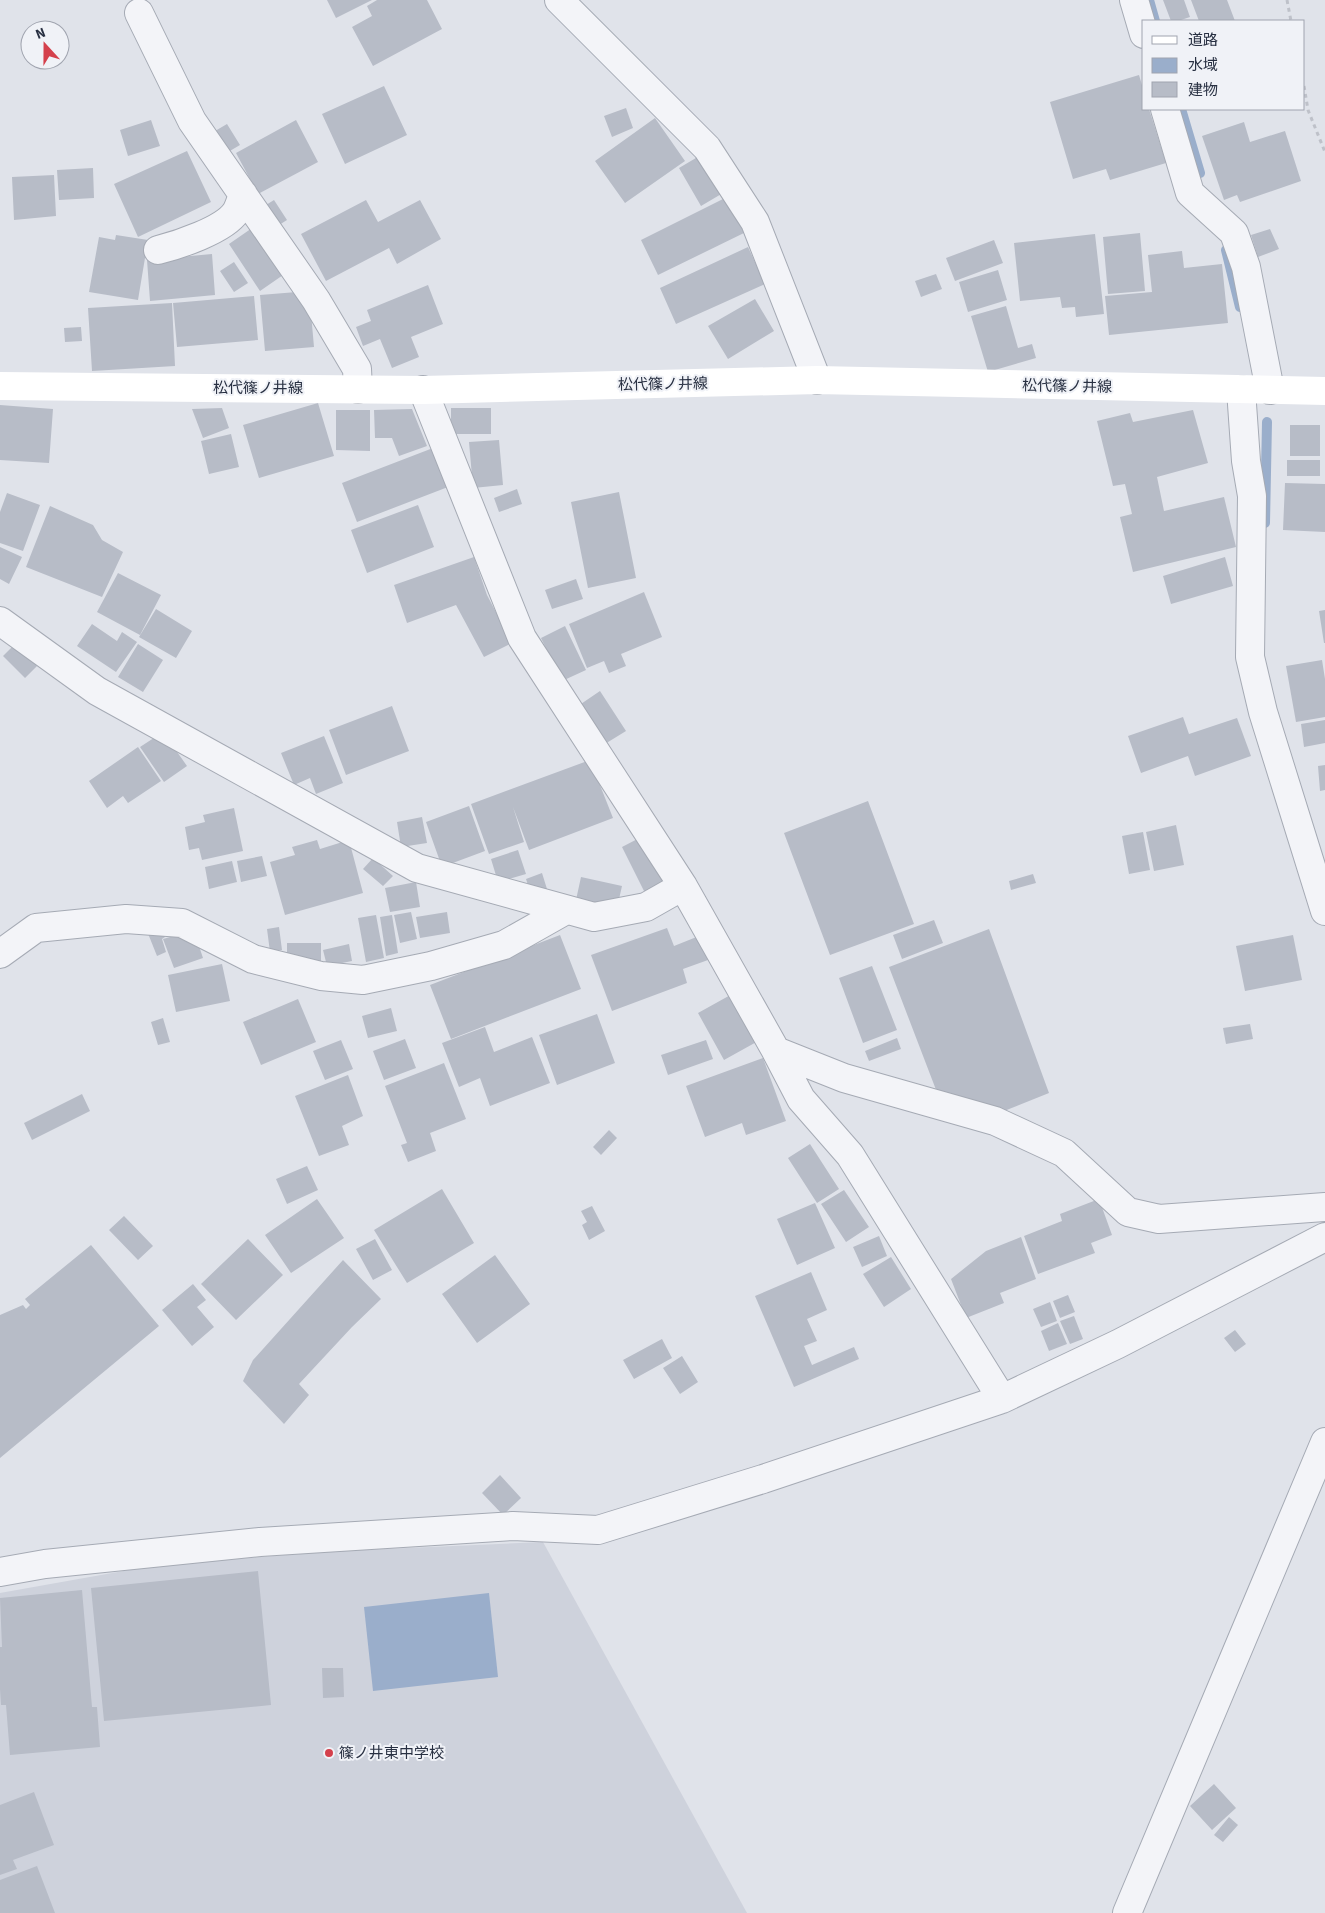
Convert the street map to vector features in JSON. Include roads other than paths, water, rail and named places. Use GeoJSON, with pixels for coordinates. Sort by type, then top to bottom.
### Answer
{"type":"FeatureCollection","features":[{"type":"Feature","properties":{"kind":"main road","name":"松代篠ノ井線"},"geometry":{"type":"LineString","coordinates":[[0,386],[423,390],[817,380],[1325,392]]}},
{"type":"Feature","properties":{"kind":"street"},"geometry":{"type":"LineString","coordinates":[[559,0],[707,148],[755,222],[817,380]]}},
{"type":"Feature","properties":{"kind":"street"},"geometry":{"type":"LineString","coordinates":[[1134,0],[1142,27]]}},
{"type":"Feature","properties":{"kind":"street"},"geometry":{"type":"LineString","coordinates":[[139,13],[192,121],[316,300],[357,369],[358,389]]}},
{"type":"Feature","properties":{"kind":"street"},"geometry":{"type":"LineString","coordinates":[[1165,110],[1190,193],[1234,234],[1246,267],[1270,390]]}},
{"type":"Feature","properties":{"kind":"street"},"geometry":{"type":"LineString","coordinates":[[158,250],[182,244],[214,229],[235,213],[243,194]]}},
{"type":"Feature","properties":{"kind":"street"},"geometry":{"type":"LineString","coordinates":[[423,390],[522,638],[683,886],[801,1099],[850,1154],[1002,1399]]}},
{"type":"Feature","properties":{"kind":"street"},"geometry":{"type":"LineString","coordinates":[[1241,390],[1246,461],[1252,496],[1250,657],[1263,712],[1325,911]]}},
{"type":"Feature","properties":{"kind":"street"},"geometry":{"type":"LineString","coordinates":[[0,621],[97,691],[417,868],[594,917],[646,907],[683,886]]}},
{"type":"Feature","properties":{"kind":"street"},"geometry":{"type":"LineString","coordinates":[[0,954],[36,928],[126,919],[182,923],[253,959],[321,976],[363,980],[431,966],[504,945],[566,910]]}},
{"type":"Feature","properties":{"kind":"street"},"geometry":{"type":"LineString","coordinates":[[776,1051],[844,1078],[995,1121],[1064,1153],[1128,1212],[1159,1219],[1325,1207]]}},
{"type":"Feature","properties":{"kind":"street"},"geometry":{"type":"LineString","coordinates":[[0,1572],[45,1564],[260,1542],[513,1526],[598,1530],[763,1479],[1002,1399],[1118,1344],[1325,1237]]}},
{"type":"Feature","properties":{"kind":"street"},"geometry":{"type":"LineString","coordinates":[[1127,1913],[1325,1442]]}},
{"type":"Feature","properties":{"kind":"water"},"geometry":{"type":"Polygon","coordinates":[[[489,1593],[498,1677],[373,1691],[364,1607],[489,1593]]]}},
{"type":"Feature","properties":{"kind":"waterway"},"geometry":{"type":"LineString","coordinates":[[1149,0],[1155,20]]}},
{"type":"Feature","properties":{"kind":"waterway"},"geometry":{"type":"LineString","coordinates":[[1181,110],[1200,173]]}},
{"type":"Feature","properties":{"kind":"waterway"},"geometry":{"type":"LineString","coordinates":[[1226,250],[1240,307]]}},
{"type":"Feature","properties":{"kind":"waterway"},"geometry":{"type":"LineString","coordinates":[[1265,523],[1267,422]]}},
{"type":"Feature","properties":{"kind":"place","name":"篠ノ井東中学校"},"geometry":{"type":"Point","coordinates":[329,1753]}}]}
